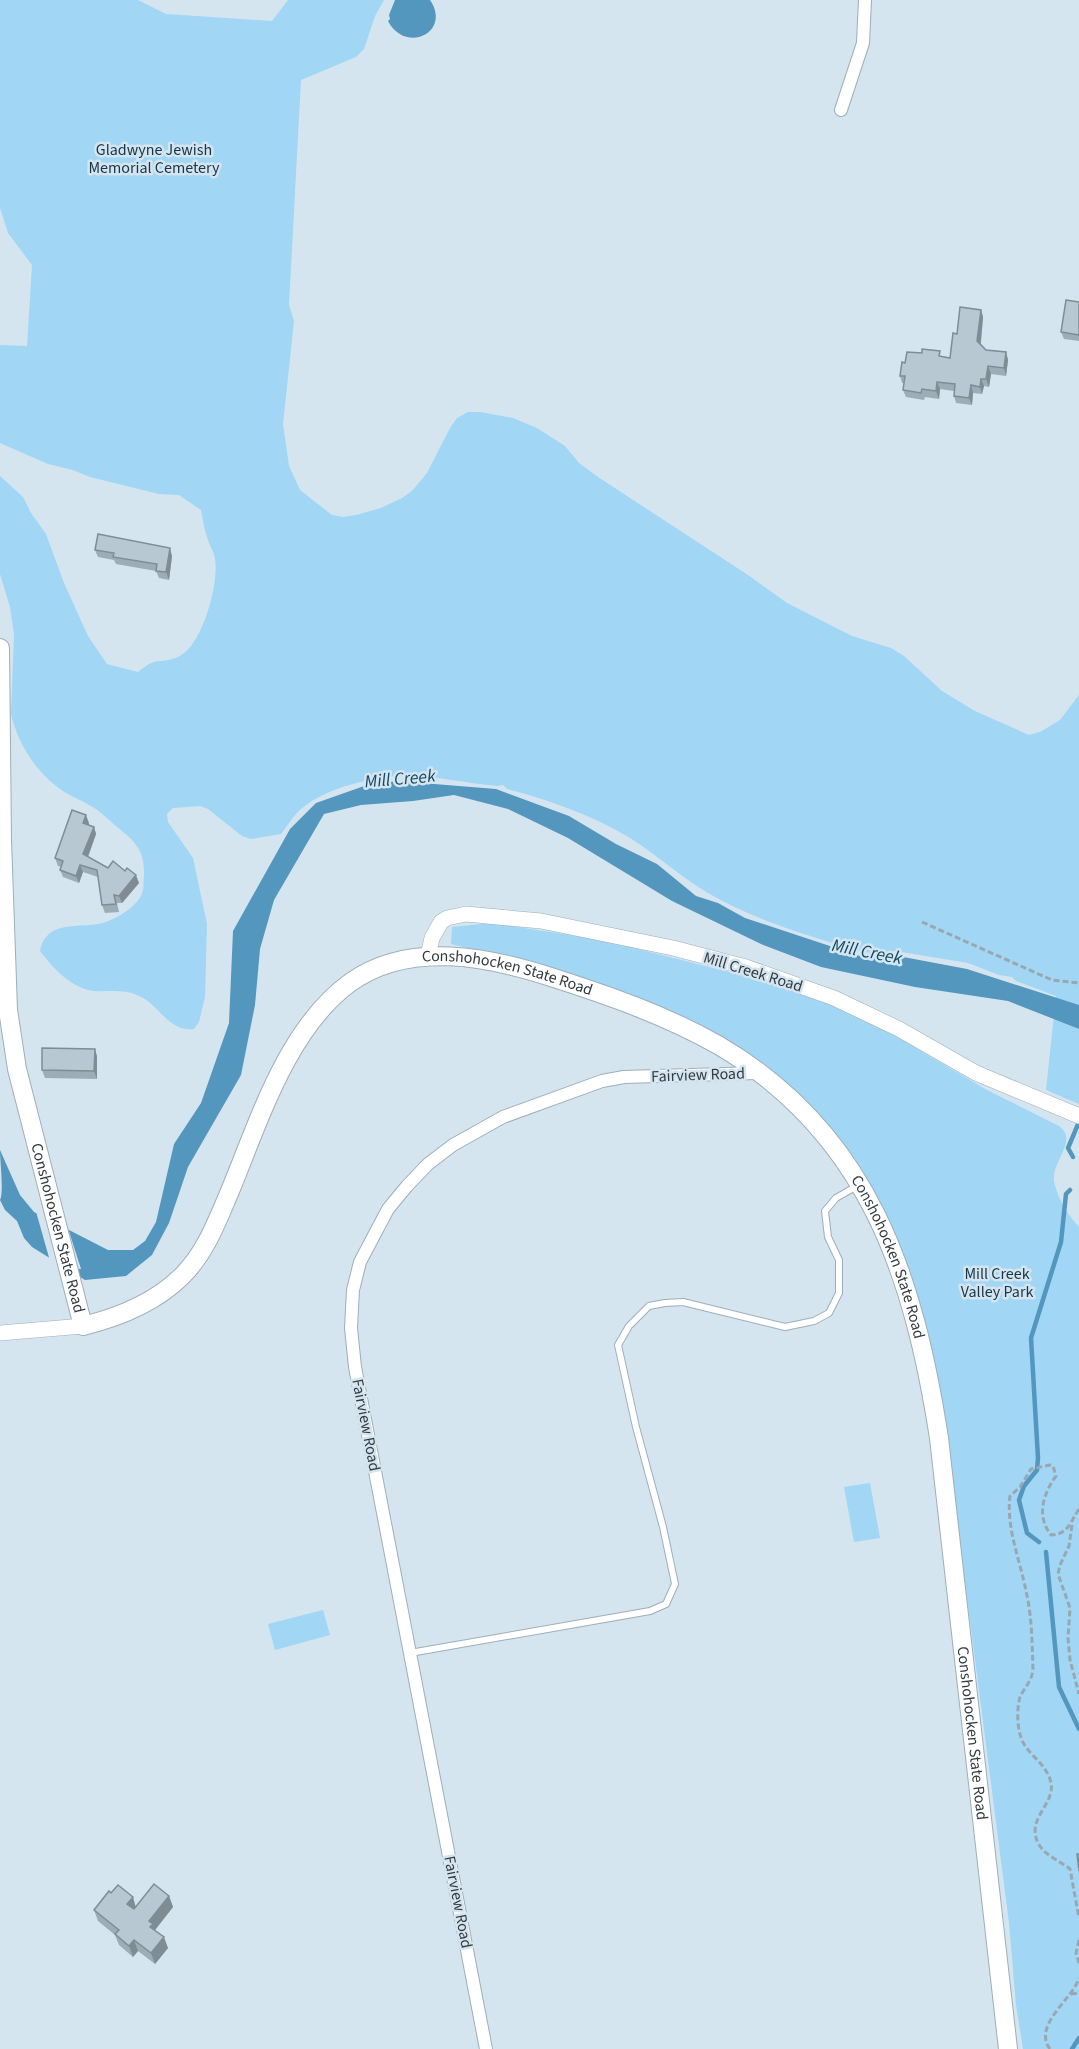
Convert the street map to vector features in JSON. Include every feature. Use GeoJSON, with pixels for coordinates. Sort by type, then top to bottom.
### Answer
{"type":"FeatureCollection","features":[{"type":"Feature","properties":{"kind":"main road","name":"Conshohocken State Road"},"geometry":{"type":"LineString","coordinates":[[0,648],[1,840],[11,1039],[83,1326],[116,1317],[150,1301],[181,1277],[193,1263],[213,1231],[285,1064],[298,1041],[324,1006],[353,981],[371,971],[407,958],[459,957],[530,970],[600,993],[699,1035],[726,1050],[758,1073],[813,1120],[842,1157],[881,1224],[903,1277],[918,1328],[933,1397],[1008,2049]]}},
{"type":"Feature","properties":{"kind":"street"},"geometry":{"type":"LineString","coordinates":[[841,110],[863,43],[865,0]]}},
{"type":"Feature","properties":{"kind":"street","name":"Mill Creek Road"},"geometry":{"type":"LineString","coordinates":[[428,956],[432,938],[441,922],[447,918],[466,914],[541,921],[673,948],[746,967],[834,998],[899,1029],[976,1073],[1076,1115]]}},
{"type":"Feature","properties":{"kind":"street","name":"Fairview Road"},"geometry":{"type":"LineString","coordinates":[[486,2049],[355,1367],[351,1328],[353,1290],[360,1262],[388,1209],[406,1186],[453,1144],[503,1117],[568,1093],[624,1077],[758,1073]]}},
{"type":"Feature","properties":{"kind":"street"},"geometry":{"type":"LineString","coordinates":[[0,1334],[83,1326]]}},
{"type":"Feature","properties":{"kind":"lane"},"geometry":{"type":"LineString","coordinates":[[410,1653],[650,1611],[666,1604],[675,1584],[618,1345],[628,1326],[650,1306],[665,1303],[683,1302],[785,1326],[814,1321],[829,1313],[839,1293],[839,1260],[828,1237],[825,1211],[836,1198],[860,1185]]}},
{"type":"Feature","properties":{"kind":"path"},"geometry":{"type":"LineString","coordinates":[[922,922],[1052,980],[1079,983]]}},
{"type":"Feature","properties":{"kind":"path"},"geometry":{"type":"LineString","coordinates":[[1072,1523],[1059,1534],[1051,1535],[1045,1528],[1042,1516],[1043,1504],[1046,1492],[1056,1476],[1053,1466],[1050,1465],[1031,1469],[1020,1487],[1010,1496],[1009,1505],[1013,1542],[1026,1591],[1033,1672],[1020,1698],[1019,1731],[1022,1743],[1038,1758],[1051,1783],[1051,1792],[1036,1822],[1038,1843],[1044,1851],[1070,1869],[1079,1918]]}},
{"type":"Feature","properties":{"kind":"path"},"geometry":{"type":"LineString","coordinates":[[1079,1509],[1072,1523],[1069,1546],[1058,1574],[1070,1608],[1068,1638],[1070,1660],[1079,1694]]}},
{"type":"Feature","properties":{"kind":"path"},"geometry":{"type":"LineString","coordinates":[[1079,1940],[1076,1953],[1079,1963]]}},
{"type":"Feature","properties":{"kind":"path"},"geometry":{"type":"LineString","coordinates":[[1050,2049],[1045,2037],[1048,2025],[1058,2007],[1071,1994],[1079,1978]]}},
{"type":"Feature","properties":{"kind":"path"},"geometry":{"type":"LineString","coordinates":[[1071,1994],[1079,1993]]}},
{"type":"Feature","properties":{"kind":"green space","name":"Gladwyne Jewish Memorial Cemetery"},"geometry":{"type":"Polygon","coordinates":[[[0,0],[138,0],[166,14],[272,21],[288,0],[384,0],[375,16],[364,49],[356,57],[301,80],[289,305],[294,321],[283,424],[289,466],[300,490],[332,515],[343,517],[381,508],[412,491],[427,473],[457,418],[468,412],[513,418],[537,428],[565,446],[579,463],[598,477],[787,603],[852,636],[891,648],[904,656],[942,691],[975,711],[1029,735],[1040,732],[1060,720],[1079,695],[1079,1104],[1046,1090],[1056,996],[1016,981],[1012,977],[999,975],[968,963],[895,951],[862,952],[764,920],[708,893],[640,845],[601,822],[539,798],[507,789],[503,785],[416,776],[365,781],[336,789],[311,802],[298,812],[281,834],[251,839],[242,836],[208,809],[200,806],[173,808],[167,814],[168,822],[193,858],[207,924],[205,997],[199,1022],[194,1029],[185,1029],[170,1022],[145,999],[137,995],[121,991],[87,989],[71,982],[57,971],[40,951],[44,940],[58,929],[106,922],[128,910],[141,895],[144,867],[141,853],[129,837],[96,809],[61,790],[48,779],[34,763],[17,734],[11,714],[14,634],[10,607],[0,574],[0,476],[23,497],[46,534],[64,583],[88,636],[107,664],[138,672],[152,663],[181,656],[191,646],[204,623],[216,569],[201,510],[179,495],[159,494],[90,477],[48,464],[0,443],[0,345],[27,346],[32,265],[8,233],[0,208],[0,0]]]}},
{"type":"Feature","properties":{"kind":"green space","name":"Mill Creek Valley Park"},"geometry":{"type":"Polygon","coordinates":[[[491,923],[602,940],[781,985],[860,1015],[987,1090],[1059,1126],[1064,1132],[1065,1145],[1056,1166],[1054,1181],[1063,1206],[1079,1227],[1079,2049],[1023,2049],[1016,2005],[1009,1923],[942,1404],[926,1326],[904,1259],[885,1214],[860,1169],[831,1130],[807,1102],[767,1066],[717,1034],[649,1005],[553,970],[451,944],[452,927],[491,923]]]}},
{"type":"Feature","properties":{"kind":"green space"},"geometry":{"type":"Polygon","coordinates":[[[870,1483],[880,1538],[854,1542],[844,1487],[870,1483]]]}},
{"type":"Feature","properties":{"kind":"green space"},"geometry":{"type":"Polygon","coordinates":[[[323,1610],[330,1635],[275,1650],[268,1624],[323,1610]]]}},
{"type":"Feature","properties":{"kind":"shaded area"},"geometry":{"type":"Polygon","coordinates":[[[395,0],[430,0],[435,11],[435,22],[431,30],[415,38],[405,37],[396,31],[388,21],[395,0]]]}},
{"type":"Feature","properties":{"kind":"shaded area"},"geometry":{"type":"Polygon","coordinates":[[[397,781],[496,789],[569,816],[616,844],[657,864],[696,896],[718,903],[745,918],[860,956],[898,956],[967,969],[1079,1005],[1079,1029],[1008,1001],[915,987],[821,967],[761,944],[672,901],[568,838],[508,809],[454,795],[361,805],[324,814],[274,900],[260,949],[255,1005],[241,1075],[188,1167],[169,1223],[152,1255],[126,1276],[85,1280],[32,1247],[24,1238],[17,1221],[5,1210],[0,1200],[2,1184],[0,1150],[20,1195],[34,1212],[108,1250],[133,1250],[145,1241],[156,1222],[174,1144],[201,1103],[229,1023],[233,931],[290,829],[316,803],[367,785],[397,781]]]}},
{"type":"Feature","properties":{"kind":"pier"},"geometry":{"type":"Polygon","coordinates":[[[35,1208],[67,1225],[81,1269],[62,1268],[50,1261],[35,1208]]]}},
{"type":"Feature","properties":{"kind":"building"},"geometry":{"type":"Polygon","coordinates":[[[1066,300],[1079,302],[1079,335],[1061,332],[1066,300]]]}},
{"type":"Feature","properties":{"kind":"building"},"geometry":{"type":"Polygon","coordinates":[[[960,307],[981,310],[977,341],[986,350],[1006,352],[1004,368],[988,366],[986,379],[981,379],[980,387],[971,385],[969,398],[954,396],[955,384],[937,382],[936,391],[922,389],[921,393],[903,390],[905,376],[900,376],[902,362],[905,363],[907,352],[922,353],[922,349],[940,351],[939,356],[950,358],[953,333],[957,334],[960,307]]]}},
{"type":"Feature","properties":{"kind":"building"},"geometry":{"type":"Polygon","coordinates":[[[98,534],[170,548],[166,572],[156,571],[157,564],[113,557],[114,553],[95,550],[98,534]]]}},
{"type":"Feature","properties":{"kind":"building"},"geometry":{"type":"Polygon","coordinates":[[[72,810],[86,815],[83,823],[94,827],[83,854],[108,868],[113,861],[125,871],[127,868],[136,875],[119,896],[114,895],[116,904],[102,905],[97,870],[80,865],[76,876],[60,870],[63,861],[55,858],[72,810]]]}},
{"type":"Feature","properties":{"kind":"building"},"geometry":{"type":"Polygon","coordinates":[[[42,1048],[95,1049],[94,1071],[42,1070],[42,1048]]]}},
{"type":"Feature","properties":{"kind":"building"},"geometry":{"type":"Polygon","coordinates":[[[154,1884],[169,1896],[149,1921],[153,1924],[150,1927],[164,1937],[151,1953],[134,1940],[129,1946],[115,1934],[119,1930],[94,1910],[109,1891],[111,1893],[118,1885],[133,1897],[127,1904],[134,1909],[154,1884]]]}},
{"type":"Feature","properties":{"kind":"waterway"},"geometry":{"type":"LineString","coordinates":[[1073,1157],[1068,1148],[1079,1122]]}},
{"type":"Feature","properties":{"kind":"waterway"},"geometry":{"type":"LineString","coordinates":[[1039,1542],[1027,1533],[1019,1500],[1024,1486],[1037,1470],[1038,1458],[1031,1338],[1061,1242],[1066,1194],[1070,1190]]}},
{"type":"Feature","properties":{"kind":"waterway"},"geometry":{"type":"LineString","coordinates":[[1046,1552],[1059,1687],[1079,1729]]}},
{"type":"Feature","properties":{"kind":"waterway"},"geometry":{"type":"LineString","coordinates":[[1072,2049],[1079,2038]]}},
{"type":"Feature","properties":{"kind":"water label","name":"Mill Creek"},"geometry":{"type":"Point","coordinates":[400,779]}},
{"type":"Feature","properties":{"kind":"water label","name":"Mill Creek"},"geometry":{"type":"Point","coordinates":[867,952]}}]}
